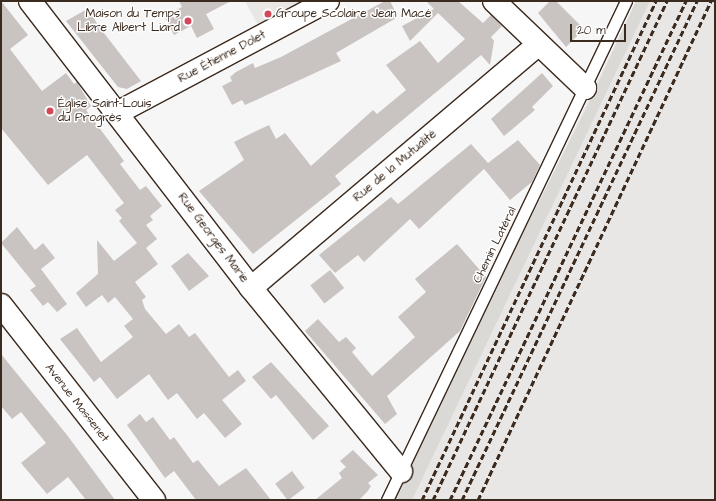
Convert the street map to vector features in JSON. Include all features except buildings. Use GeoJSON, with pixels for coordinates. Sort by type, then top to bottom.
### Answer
{"type":"FeatureCollection","features":[{"type":"Feature","properties":{"kind":"street","name":"Rue Georges Marie"},"geometry":{"type":"LineString","coordinates":[[30,1],[250,288],[401,471]]}},
{"type":"Feature","properties":{"kind":"street","name":"Rue Étienne Dolet"},"geometry":{"type":"LineString","coordinates":[[117,113],[328,1]]}},
{"type":"Feature","properties":{"kind":"street"},"geometry":{"type":"LineString","coordinates":[[494,1],[585,88]]}},
{"type":"Feature","properties":{"kind":"street","name":"Rue de la Mutualité"},"geometry":{"type":"LineString","coordinates":[[250,288],[539,44]]}},
{"type":"Feature","properties":{"kind":"street","name":"Avenue Massenet"},"geometry":{"type":"LineString","coordinates":[[1,305],[154,500]]}},
{"type":"Feature","properties":{"kind":"lane","name":"Chemin Latéral"},"geometry":{"type":"LineString","coordinates":[[387,500],[626,1]]}},
{"type":"Feature","properties":{"kind":"shaded area","name":"Groupe Scolaire Jean Macé"},"geometry":{"type":"Polygon","coordinates":[[[245,1],[308,1],[259,27],[245,1]]]}},
{"type":"Feature","properties":{"kind":"shaded area"},"geometry":{"type":"Polygon","coordinates":[[[636,1],[715,1],[715,500],[395,500],[636,1]]]}},
{"type":"Feature","properties":{"kind":"shaded area"},"geometry":{"type":"Polygon","coordinates":[[[636,1],[650,1],[412,500],[387,500],[586,109],[636,1]]]}},
{"type":"Feature","properties":{"kind":"railway"},"geometry":{"type":"LineString","coordinates":[[422,500],[656,1]]}},
{"type":"Feature","properties":{"kind":"railway"},"geometry":{"type":"LineString","coordinates":[[433,500],[667,1]]}},
{"type":"Feature","properties":{"kind":"railway"},"geometry":{"type":"LineString","coordinates":[[450,500],[686,1]]}},
{"type":"Feature","properties":{"kind":"railway"},"geometry":{"type":"LineString","coordinates":[[462,500],[697,1]]}},
{"type":"Feature","properties":{"kind":"railway"},"geometry":{"type":"LineString","coordinates":[[478,500],[711,1]]}},
{"type":"Feature","properties":{"kind":"place","name":"Groupe Scolaire Jean Macé"},"geometry":{"type":"Point","coordinates":[268,14]}},
{"type":"Feature","properties":{"kind":"place","name":"Maison du Temps Libre Albert Liard"},"geometry":{"type":"Point","coordinates":[188,21]}},
{"type":"Feature","properties":{"kind":"place","name":"Église Saint-Louis du Progrès"},"geometry":{"type":"Point","coordinates":[50,111]}}]}
